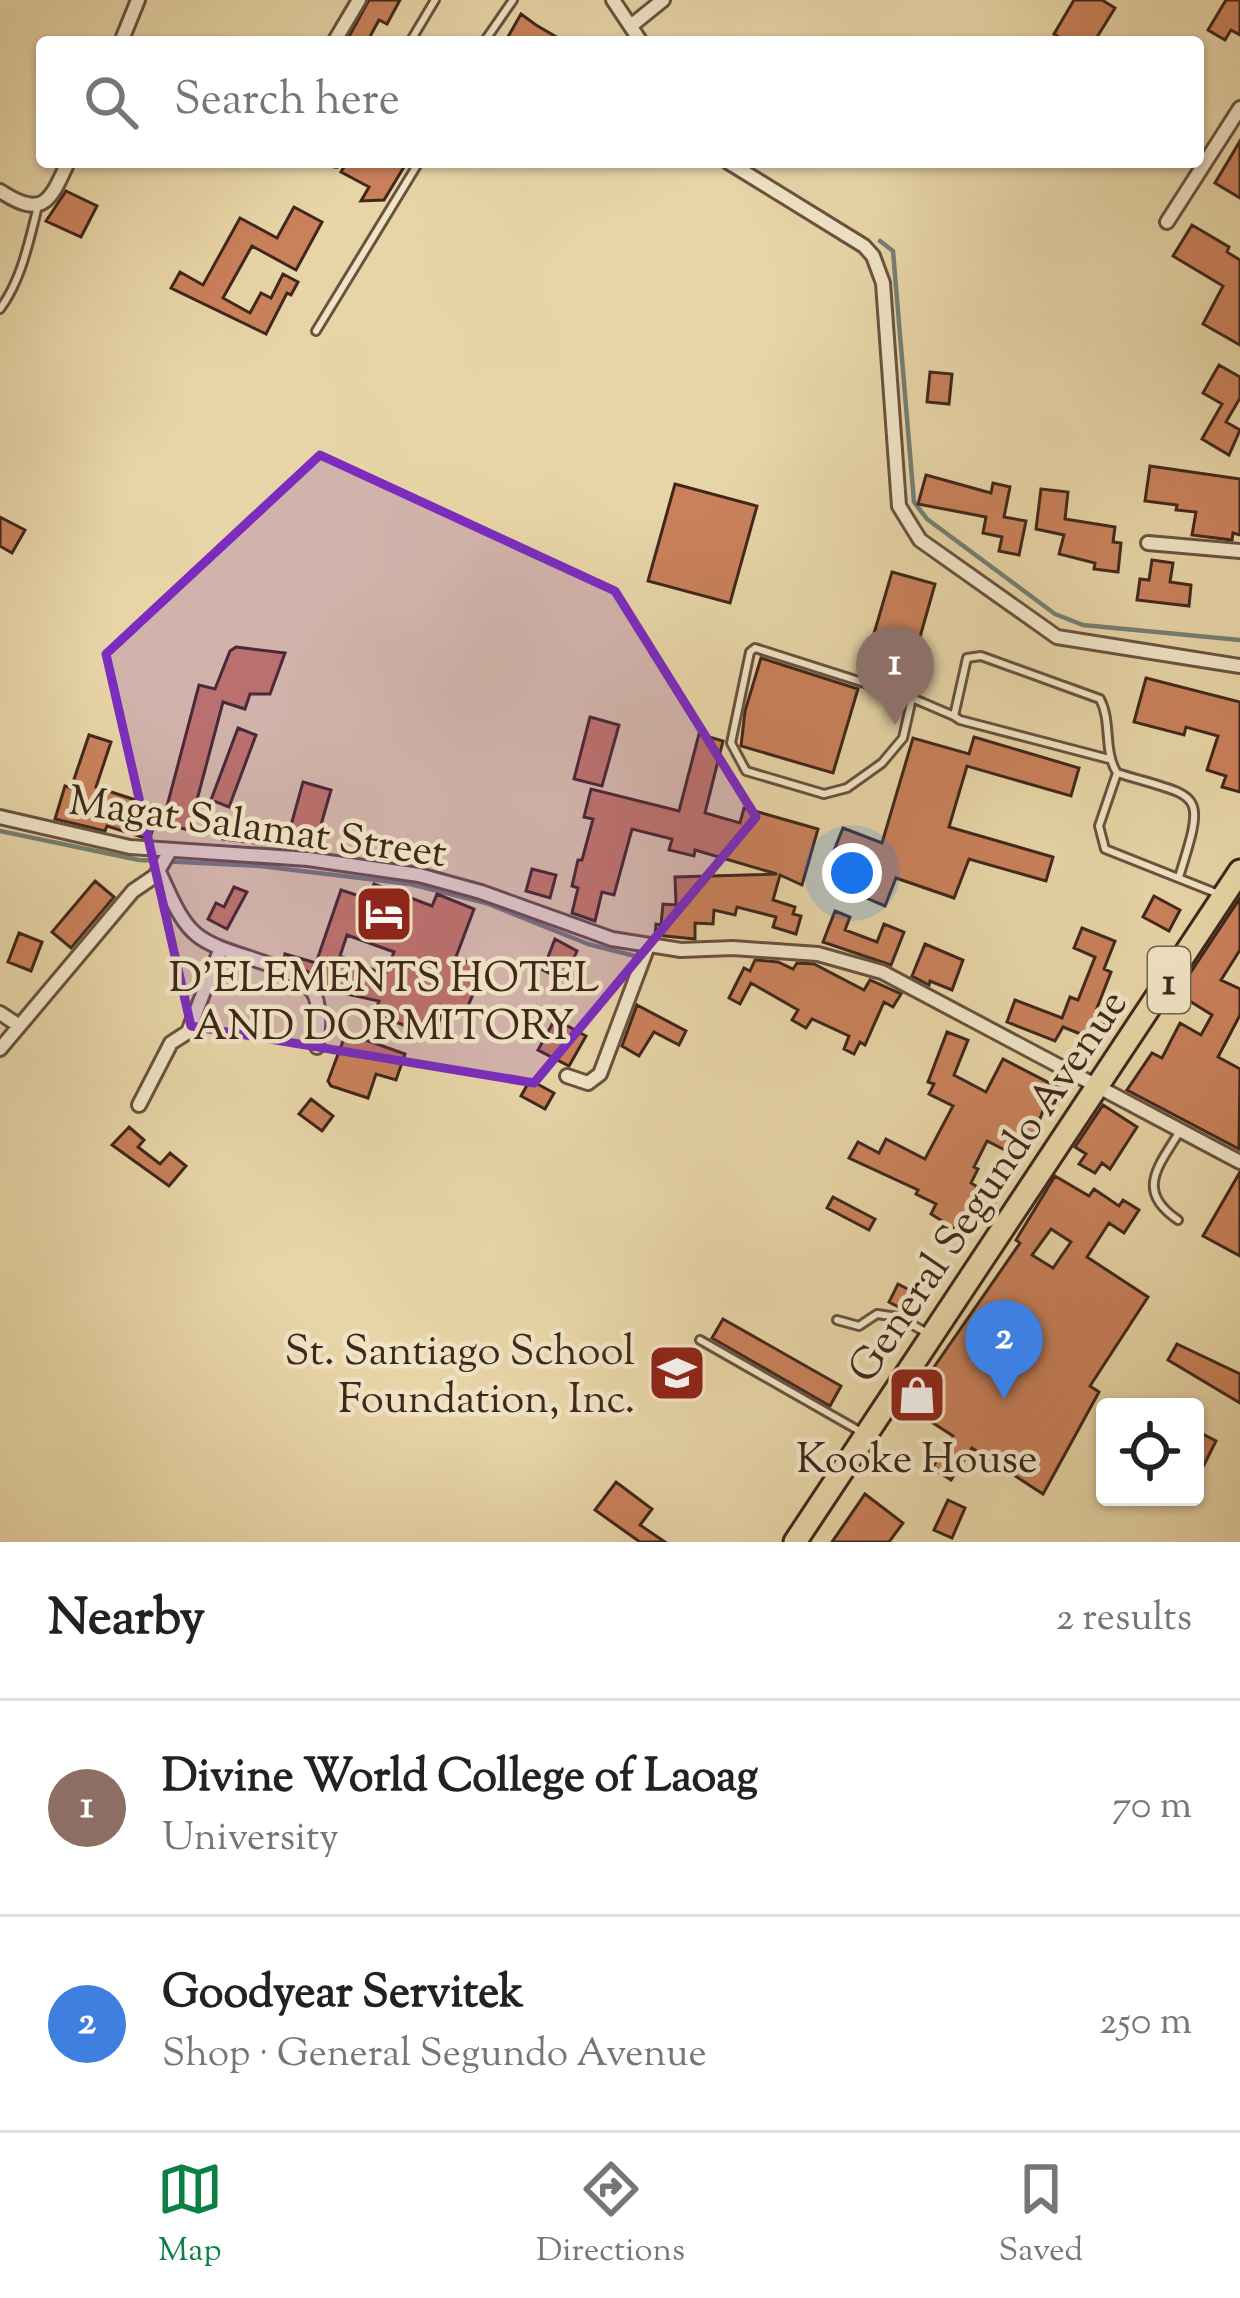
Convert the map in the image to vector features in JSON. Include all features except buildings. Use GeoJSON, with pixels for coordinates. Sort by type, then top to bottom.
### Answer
{"type":"FeatureCollection","features":[{"type":"Feature","properties":{"kind":"highway","name":"General Segundo Avenue"},"geometry":{"type":"LineString","coordinates":[[796,1542],[1240,871]]}},
{"type":"Feature","properties":{"kind":"street"},"geometry":{"type":"LineString","coordinates":[[124,36],[138,0]]}},
{"type":"Feature","properties":{"kind":"street"},"geometry":{"type":"LineString","coordinates":[[338,36],[359,0]]}},
{"type":"Feature","properties":{"kind":"street"},"geometry":{"type":"LineString","coordinates":[[613,0],[638,36]]}},
{"type":"Feature","properties":{"kind":"street"},"geometry":{"type":"LineString","coordinates":[[632,25],[663,0]]}},
{"type":"Feature","properties":{"kind":"street"},"geometry":{"type":"LineString","coordinates":[[1204,164],[1240,108]]}},
{"type":"Feature","properties":{"kind":"street"},"geometry":{"type":"LineString","coordinates":[[0,191],[26,206],[38,206],[55,192],[65,168]]}},
{"type":"Feature","properties":{"kind":"street"},"geometry":{"type":"LineString","coordinates":[[738,168],[873,256],[884,283],[899,506],[920,539],[1057,637],[1240,665]]}},
{"type":"Feature","properties":{"kind":"street"},"geometry":{"type":"LineString","coordinates":[[1167,222],[1202,168]]}},
{"type":"Feature","properties":{"kind":"street"},"geometry":{"type":"LineString","coordinates":[[1148,543],[1240,551]]}},
{"type":"Feature","properties":{"kind":"street","name":"Magat Salamat Street"},"geometry":{"type":"LineString","coordinates":[[0,818],[130,847],[165,861],[308,859],[418,875],[612,939],[648,946],[818,954],[860,964],[1240,1162]]}},
{"type":"Feature","properties":{"kind":"street"},"geometry":{"type":"LineString","coordinates":[[0,1048],[133,891],[165,861],[192,932],[310,987],[316,1003],[317,1048]]}},
{"type":"Feature","properties":{"kind":"street"},"geometry":{"type":"LineString","coordinates":[[567,1076],[588,1083],[600,1074],[648,946]]}},
{"type":"Feature","properties":{"kind":"street"},"geometry":{"type":"LineString","coordinates":[[139,1105],[171,1043],[188,1032],[221,948]]}},
{"type":"Feature","properties":{"kind":"street"},"geometry":{"type":"LineString","coordinates":[[0,1013],[18,1025]]}},
{"type":"Feature","properties":{"kind":"lane"},"geometry":{"type":"LineString","coordinates":[[414,36],[435,0]]}},
{"type":"Feature","properties":{"kind":"lane"},"geometry":{"type":"LineString","coordinates":[[488,36],[513,0]]}},
{"type":"Feature","properties":{"kind":"lane"},"geometry":{"type":"LineString","coordinates":[[316,331],[415,168]]}},
{"type":"Feature","properties":{"kind":"lane"},"geometry":{"type":"LineString","coordinates":[[0,309],[28,250],[38,206]]}},
{"type":"Feature","properties":{"kind":"lane"},"geometry":{"type":"LineString","coordinates":[[912,698],[903,738],[882,763],[847,788],[824,794],[746,771],[731,743],[750,652],[755,648],[912,698],[954,716],[1108,759]]}},
{"type":"Feature","properties":{"kind":"lane"},"geometry":{"type":"LineString","coordinates":[[954,716],[963,665],[973,656],[1100,699],[1105,708],[1108,759],[1117,773],[1186,795],[1193,805],[1197,818],[1179,878]]}},
{"type":"Feature","properties":{"kind":"lane"},"geometry":{"type":"LineString","coordinates":[[1117,773],[1099,826],[1105,849],[1223,896]]}},
{"type":"Feature","properties":{"kind":"lane"},"geometry":{"type":"LineString","coordinates":[[1178,1220],[1158,1206],[1154,1178],[1180,1131]]}},
{"type":"Feature","properties":{"kind":"lane"},"geometry":{"type":"LineString","coordinates":[[837,1320],[859,1326],[878,1314],[898,1317],[932,1336]]}},
{"type":"Feature","properties":{"kind":"lane"},"geometry":{"type":"LineString","coordinates":[[700,1340],[866,1435]]}},
{"type":"Feature","properties":{"kind":"highlighted area"},"geometry":{"type":"Polygon","coordinates":[[[320,455],[615,591],[756,817],[534,1083],[191,1026],[106,654],[320,455]]]}},
{"type":"Feature","properties":{"kind":"waterway"},"geometry":{"type":"LineString","coordinates":[[880,241],[893,251],[914,502],[927,519],[1055,614],[1083,625],[1240,640]]}},
{"type":"Feature","properties":{"kind":"waterway"},"geometry":{"type":"LineString","coordinates":[[0,831],[139,860],[260,866],[410,884],[486,903],[588,944],[635,956]]}},
{"type":"Feature","properties":{"kind":"place","name":"Divine World College of Laoag"},"geometry":{"type":"Point","coordinates":[895,725]}},
{"type":"Feature","properties":{"kind":"place","name":"D'ELEMENTS HOTEL AND DORMITORY"},"geometry":{"type":"Point","coordinates":[384,914]}},
{"type":"Feature","properties":{"kind":"place","name":"St. Santiago School Foundation, Inc."},"geometry":{"type":"Point","coordinates":[677,1373]}},
{"type":"Feature","properties":{"kind":"place","name":"Kooke House"},"geometry":{"type":"Point","coordinates":[917,1395]}},
{"type":"Feature","properties":{"kind":"place","name":"Goodyear Servitek"},"geometry":{"type":"Point","coordinates":[1004,1399]}}]}
